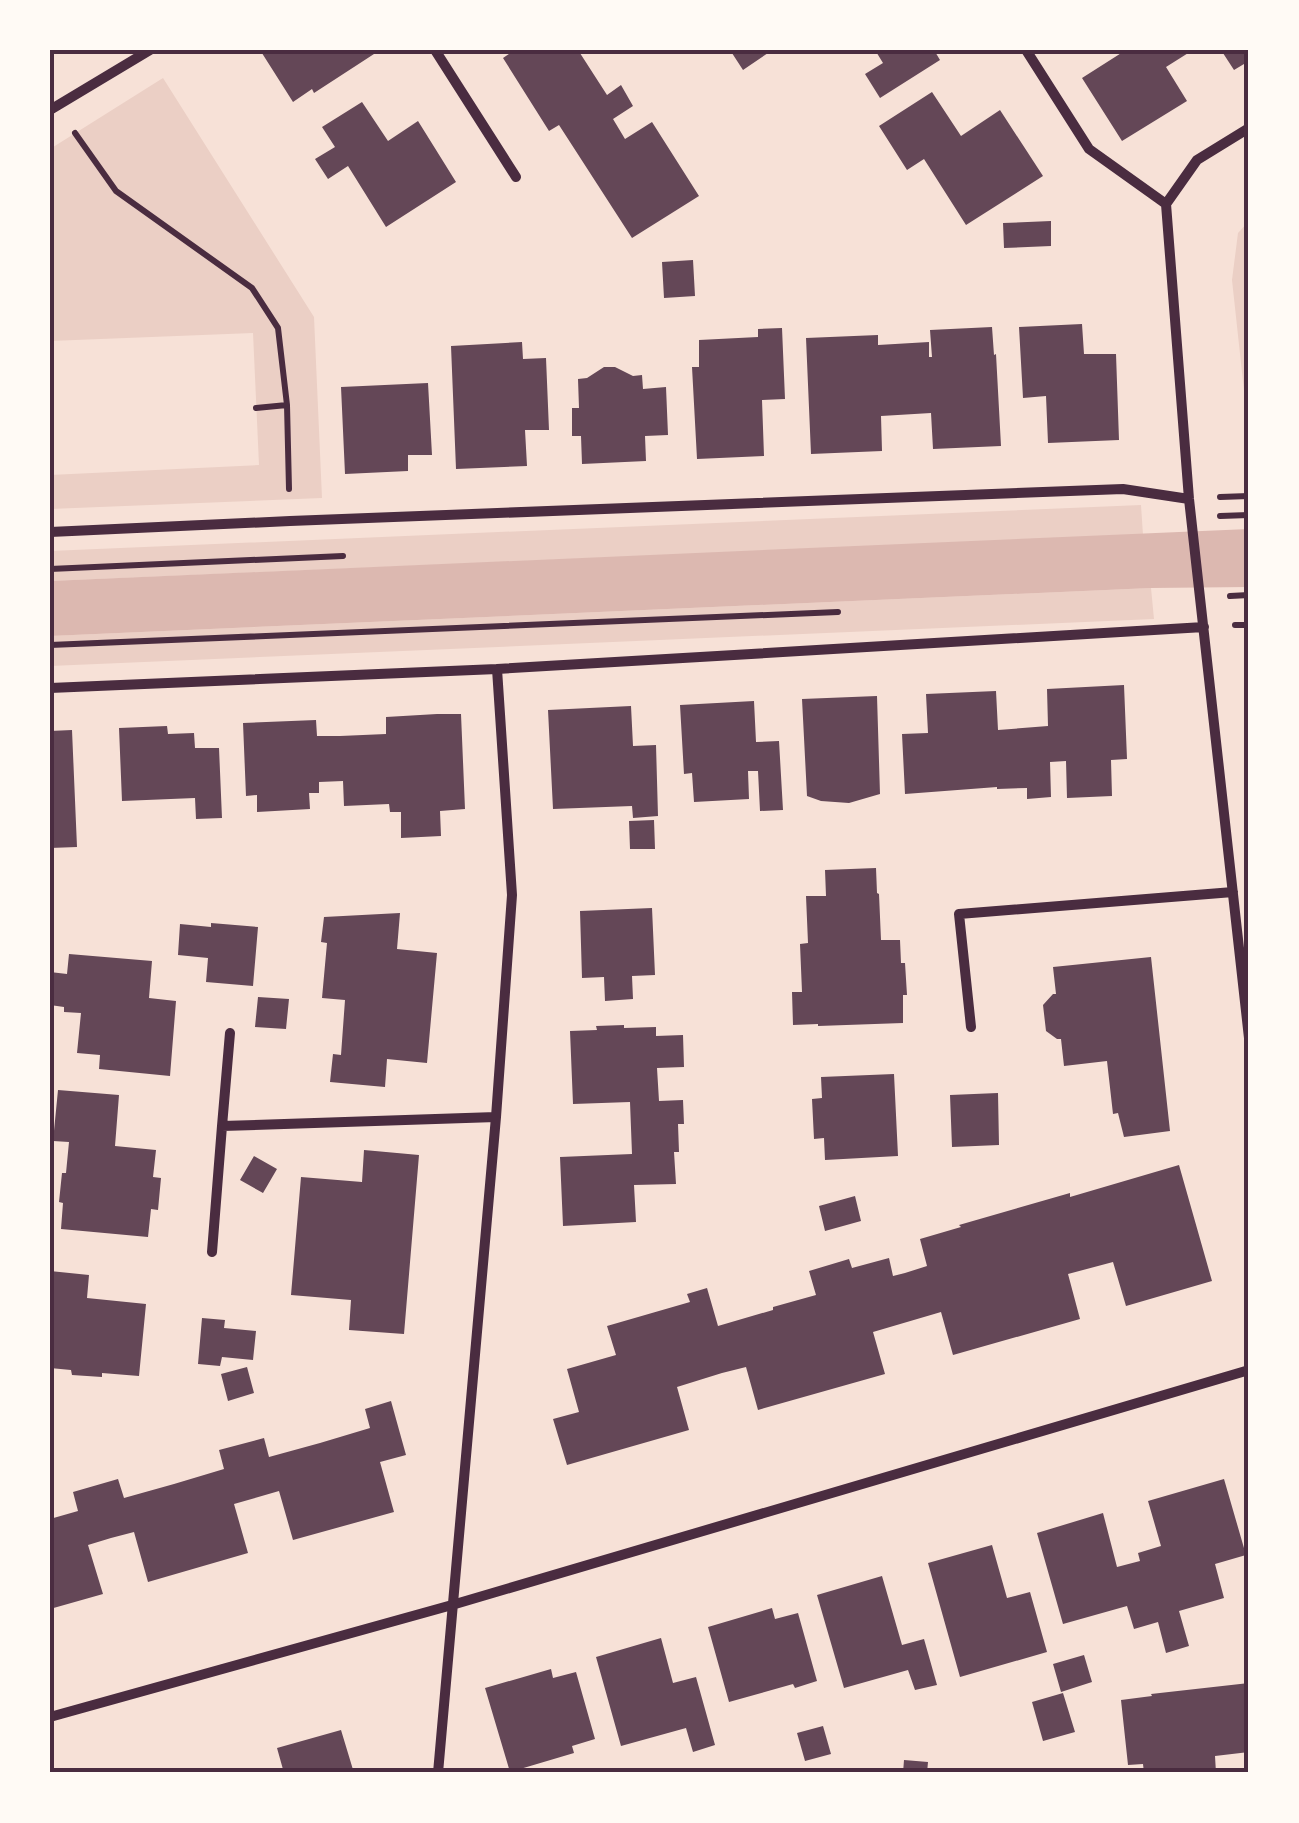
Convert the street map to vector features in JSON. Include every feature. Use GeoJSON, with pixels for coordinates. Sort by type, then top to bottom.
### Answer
{"type":"FeatureCollection","features":[{"type":"Feature","properties":{"kind":"street"},"geometry":{"type":"LineString","coordinates":[[53,108],[150,50]]}},
{"type":"Feature","properties":{"kind":"street"},"geometry":{"type":"LineString","coordinates":[[435,50],[516,178]]}},
{"type":"Feature","properties":{"kind":"street"},"geometry":{"type":"LineString","coordinates":[[1026,50],[1089,149],[1166,204]]}},
{"type":"Feature","properties":{"kind":"street"},"geometry":{"type":"LineString","coordinates":[[1249,128],[1197,160],[1166,204],[1188,498],[1249,1038]]}},
{"type":"Feature","properties":{"kind":"street"},"geometry":{"type":"LineString","coordinates":[[50,532],[1123,490],[1188,498]]}},
{"type":"Feature","properties":{"kind":"street"},"geometry":{"type":"LineString","coordinates":[[50,688],[498,669],[1204,627]]}},
{"type":"Feature","properties":{"kind":"street"},"geometry":{"type":"LineString","coordinates":[[438,1773],[512,895],[498,669]]}},
{"type":"Feature","properties":{"kind":"street"},"geometry":{"type":"LineString","coordinates":[[971,1027],[960,914],[1233,892]]}},
{"type":"Feature","properties":{"kind":"street"},"geometry":{"type":"LineString","coordinates":[[212,1252],[230,1033]]}},
{"type":"Feature","properties":{"kind":"street"},"geometry":{"type":"LineString","coordinates":[[222,1126],[496,1117]]}},
{"type":"Feature","properties":{"kind":"street"},"geometry":{"type":"LineString","coordinates":[[50,1717],[452,1606],[1249,1370]]}},
{"type":"Feature","properties":{"kind":"path"},"geometry":{"type":"LineString","coordinates":[[53,108],[116,191],[252,288],[278,328],[287,405],[290,520]]}},
{"type":"Feature","properties":{"kind":"path"},"geometry":{"type":"LineString","coordinates":[[256,408],[287,405]]}},
{"type":"Feature","properties":{"kind":"path"},"geometry":{"type":"LineString","coordinates":[[1199,597],[1249,595]]}},
{"type":"Feature","properties":{"kind":"path"},"geometry":{"type":"LineString","coordinates":[[50,645],[842,612]]}},
{"type":"Feature","properties":{"kind":"shaded area"},"geometry":{"type":"Polygon","coordinates":[[[163,78],[314,317],[322,498],[50,509],[50,475],[259,465],[253,333],[50,341],[50,149],[163,78]]]}},
{"type":"Feature","properties":{"kind":"shaded area"},"geometry":{"type":"Polygon","coordinates":[[[1249,221],[1249,437],[1232,280],[1238,233],[1249,221]]]}},
{"type":"Feature","properties":{"kind":"shaded area"},"geometry":{"type":"Polygon","coordinates":[[[1141,505],[1143,535],[50,581],[50,551],[1141,505]]]}},
{"type":"Feature","properties":{"kind":"shaded area"},"geometry":{"type":"Polygon","coordinates":[[[1249,529],[1249,587],[1151,588],[50,636],[50,581],[1249,529]]]}},
{"type":"Feature","properties":{"kind":"shaded area"},"geometry":{"type":"Polygon","coordinates":[[[1151,588],[1154,619],[50,666],[50,636],[1151,588]]]}},
{"type":"Feature","properties":{"kind":"building"},"geometry":{"type":"Polygon","coordinates":[[[260,50],[371,50],[374,54],[293,102],[260,50]]]}},
{"type":"Feature","properties":{"kind":"building"},"geometry":{"type":"Polygon","coordinates":[[[515,50],[578,50],[607,95],[621,85],[633,106],[613,119],[625,139],[652,122],[699,196],[632,238],[559,125],[549,131],[503,58],[515,50]]]}},
{"type":"Feature","properties":{"kind":"building"},"geometry":{"type":"Polygon","coordinates":[[[730,50],[766,50],[768,53],[743,70],[730,50]]]}},
{"type":"Feature","properties":{"kind":"building"},"geometry":{"type":"Polygon","coordinates":[[[875,50],[934,50],[940,60],[880,98],[865,74],[883,63],[875,50]]]}},
{"type":"Feature","properties":{"kind":"building"},"geometry":{"type":"Polygon","coordinates":[[[1126,50],[1193,50],[1166,67],[1187,101],[1122,141],[1082,78],[1126,50]]]}},
{"type":"Feature","properties":{"kind":"building"},"geometry":{"type":"Polygon","coordinates":[[[1221,50],[1249,50],[1249,61],[1234,70],[1221,50]]]}},
{"type":"Feature","properties":{"kind":"building"},"geometry":{"type":"Polygon","coordinates":[[[932,92],[961,136],[1000,110],[1043,176],[966,225],[924,159],[907,170],[879,126],[932,92]]]}},
{"type":"Feature","properties":{"kind":"building"},"geometry":{"type":"Polygon","coordinates":[[[362,102],[388,141],[418,121],[456,182],[386,227],[348,166],[328,179],[315,159],[335,147],[322,127],[362,102]]]}},
{"type":"Feature","properties":{"kind":"building"},"geometry":{"type":"Polygon","coordinates":[[[1051,221],[1051,246],[1004,248],[1003,223],[1051,221]]]}},
{"type":"Feature","properties":{"kind":"building"},"geometry":{"type":"Polygon","coordinates":[[[693,260],[695,296],[664,298],[662,262],[693,260]]]}},
{"type":"Feature","properties":{"kind":"building"},"geometry":{"type":"Polygon","coordinates":[[[1082,324],[1084,354],[1116,354],[1119,440],[1048,443],[1046,396],[1023,398],[1019,327],[1082,324]]]}},
{"type":"Feature","properties":{"kind":"building"},"geometry":{"type":"Polygon","coordinates":[[[992,327],[1001,446],[933,449],[931,413],[881,416],[882,451],[811,454],[806,338],[878,335],[878,345],[929,342],[932,357],[930,330],[992,327]]]}},
{"type":"Feature","properties":{"kind":"building"},"geometry":{"type":"Polygon","coordinates":[[[782,328],[785,399],[762,400],[764,456],[697,459],[692,367],[699,367],[699,340],[758,337],[758,329],[782,328]]]}},
{"type":"Feature","properties":{"kind":"building"},"geometry":{"type":"Polygon","coordinates":[[[522,342],[523,359],[546,358],[549,430],[525,430],[527,466],[456,469],[451,346],[522,342]]]}},
{"type":"Feature","properties":{"kind":"building"},"geometry":{"type":"Polygon","coordinates":[[[604,367],[642,375],[643,389],[666,387],[668,435],[645,436],[646,461],[582,464],[581,436],[572,436],[572,408],[579,408],[578,379],[604,367]]]}},
{"type":"Feature","properties":{"kind":"building"},"geometry":{"type":"Polygon","coordinates":[[[428,383],[432,455],[408,455],[408,471],[345,474],[341,387],[428,383]]]}},
{"type":"Feature","properties":{"kind":"building"},"geometry":{"type":"Polygon","coordinates":[[[1124,685],[1127,759],[1111,760],[1112,796],[1067,798],[1066,761],[1050,762],[1051,797],[1027,799],[1027,788],[997,787],[905,794],[902,734],[928,733],[926,694],[996,691],[998,730],[1048,726],[1047,689],[1124,685]]]}},
{"type":"Feature","properties":{"kind":"building"},"geometry":{"type":"Polygon","coordinates":[[[877,696],[880,794],[849,803],[807,796],[802,699],[877,696]]]}},
{"type":"Feature","properties":{"kind":"building"},"geometry":{"type":"Polygon","coordinates":[[[754,701],[756,742],[779,741],[783,810],[760,811],[758,771],[748,771],[749,799],[694,802],[692,773],[684,774],[680,705],[754,701]]]}},
{"type":"Feature","properties":{"kind":"building"},"geometry":{"type":"Polygon","coordinates":[[[631,706],[633,746],[656,745],[658,816],[633,818],[632,806],[553,809],[548,710],[631,706]]]}},
{"type":"Feature","properties":{"kind":"building"},"geometry":{"type":"Polygon","coordinates":[[[461,714],[465,809],[440,811],[441,836],[401,838],[401,812],[390,812],[389,804],[344,806],[343,781],[319,782],[319,793],[309,793],[310,809],[257,812],[257,795],[246,796],[243,723],[316,720],[317,736],[386,734],[386,717],[461,714]]]}},
{"type":"Feature","properties":{"kind":"building"},"geometry":{"type":"Polygon","coordinates":[[[167,726],[168,734],[194,733],[195,748],[219,748],[222,818],[196,819],[195,798],[122,801],[119,728],[167,726]]]}},
{"type":"Feature","properties":{"kind":"building"},"geometry":{"type":"Polygon","coordinates":[[[72,730],[77,847],[50,848],[50,731],[72,730]]]}},
{"type":"Feature","properties":{"kind":"building"},"geometry":{"type":"Polygon","coordinates":[[[654,820],[655,849],[630,849],[629,821],[654,820]]]}},
{"type":"Feature","properties":{"kind":"building"},"geometry":{"type":"Polygon","coordinates":[[[876,868],[881,940],[900,940],[901,963],[905,963],[907,995],[903,995],[903,1023],[793,1025],[792,992],[802,992],[800,944],[808,943],[806,896],[826,896],[825,870],[876,868]]]}},
{"type":"Feature","properties":{"kind":"building"},"geometry":{"type":"Polygon","coordinates":[[[652,908],[655,975],[632,976],[633,999],[605,1001],[604,977],[582,978],[580,911],[652,908]]]}},
{"type":"Feature","properties":{"kind":"building"},"geometry":{"type":"Polygon","coordinates":[[[400,913],[397,949],[437,953],[427,1063],[387,1059],[385,1087],[330,1082],[333,1054],[341,1055],[345,1000],[322,998],[327,943],[321,942],[324,917],[400,913]]]}},
{"type":"Feature","properties":{"kind":"building"},"geometry":{"type":"Polygon","coordinates":[[[211,923],[258,927],[253,986],[206,982],[208,958],[178,955],[180,924],[211,927],[211,923]]]}},
{"type":"Feature","properties":{"kind":"building"},"geometry":{"type":"Polygon","coordinates":[[[69,954],[152,961],[149,998],[176,1001],[170,1076],[99,1069],[100,1055],[77,1053],[81,1013],[64,1012],[64,1007],[50,1005],[50,972],[67,974],[69,954]]]}},
{"type":"Feature","properties":{"kind":"building"},"geometry":{"type":"Polygon","coordinates":[[[1151,957],[1170,1131],[1124,1137],[1118,1113],[1113,1114],[1107,1061],[1064,1066],[1061,1039],[1046,1031],[1043,1005],[1056,994],[1053,967],[1151,957]]]}},
{"type":"Feature","properties":{"kind":"building"},"geometry":{"type":"Polygon","coordinates":[[[258,997],[289,999],[286,1029],[255,1027],[258,997]]]}},
{"type":"Feature","properties":{"kind":"building"},"geometry":{"type":"Polygon","coordinates":[[[624,1025],[656,1027],[656,1036],[683,1035],[684,1067],[657,1068],[659,1101],[683,1100],[684,1124],[678,1124],[679,1152],[674,1152],[676,1184],[634,1185],[636,1222],[563,1226],[560,1157],[632,1154],[630,1102],[573,1104],[570,1031],[624,1025]]]}},
{"type":"Feature","properties":{"kind":"building"},"geometry":{"type":"Polygon","coordinates":[[[894,1074],[898,1156],[825,1160],[824,1138],[814,1139],[812,1099],[822,1098],[821,1077],[894,1074]]]}},
{"type":"Feature","properties":{"kind":"building"},"geometry":{"type":"Polygon","coordinates":[[[58,1090],[119,1095],[115,1146],[156,1150],[153,1177],[161,1178],[158,1210],[151,1209],[148,1237],[61,1229],[63,1203],[59,1202],[69,1142],[53,1141],[58,1090]]]}},
{"type":"Feature","properties":{"kind":"building"},"geometry":{"type":"Polygon","coordinates":[[[998,1093],[999,1145],[952,1147],[950,1095],[998,1093]]]}},
{"type":"Feature","properties":{"kind":"building"},"geometry":{"type":"Polygon","coordinates":[[[364,1150],[419,1155],[404,1334],[349,1330],[351,1300],[291,1295],[301,1177],[362,1182],[364,1150]]]}},
{"type":"Feature","properties":{"kind":"building"},"geometry":{"type":"Polygon","coordinates":[[[254,1156],[277,1169],[263,1193],[240,1180],[254,1156]]]}},
{"type":"Feature","properties":{"kind":"building"},"geometry":{"type":"Polygon","coordinates":[[[1179,1165],[1212,1281],[1126,1306],[1113,1262],[1068,1274],[1080,1319],[953,1355],[941,1312],[873,1332],[885,1374],[758,1410],[746,1367],[722,1373],[677,1387],[689,1430],[567,1465],[553,1419],[579,1412],[567,1369],[616,1355],[607,1326],[690,1302],[687,1294],[707,1288],[718,1326],[816,1295],[809,1271],[849,1259],[852,1268],[889,1258],[893,1276],[905,1273],[927,1266],[920,1239],[1070,1193],[1070,1197],[1179,1165]]]}},
{"type":"Feature","properties":{"kind":"building"},"geometry":{"type":"Polygon","coordinates":[[[855,1196],[861,1221],[825,1231],[819,1206],[855,1196]]]}},
{"type":"Feature","properties":{"kind":"building"},"geometry":{"type":"Polygon","coordinates":[[[50,1271],[89,1275],[87,1298],[146,1304],[139,1376],[72,1375],[71,1370],[50,1368],[50,1271]]]}},
{"type":"Feature","properties":{"kind":"building"},"geometry":{"type":"Polygon","coordinates":[[[202,1318],[225,1320],[224,1328],[256,1331],[253,1360],[222,1357],[220,1366],[198,1364],[202,1318]]]}},
{"type":"Feature","properties":{"kind":"building"},"geometry":{"type":"Polygon","coordinates":[[[247,1367],[254,1393],[228,1401],[221,1374],[247,1367]]]}},
{"type":"Feature","properties":{"kind":"building"},"geometry":{"type":"Polygon","coordinates":[[[391,1401],[406,1455],[380,1462],[394,1512],[293,1540],[279,1491],[234,1504],[248,1553],[148,1582],[134,1532],[111,1538],[88,1545],[103,1594],[50,1609],[50,1519],[78,1511],[73,1492],[118,1479],[124,1498],[224,1469],[219,1450],[264,1438],[269,1457],[320,1443],[370,1428],[365,1409],[391,1401]]]}},
{"type":"Feature","properties":{"kind":"building"},"geometry":{"type":"Polygon","coordinates":[[[1224,1479],[1246,1555],[1215,1564],[1224,1598],[1179,1611],[1189,1646],[1166,1653],[1158,1622],[1134,1629],[1127,1606],[1063,1624],[1037,1533],[1103,1513],[1117,1567],[1140,1561],[1138,1553],[1161,1546],[1148,1501],[1224,1479]]]}},
{"type":"Feature","properties":{"kind":"building"},"geometry":{"type":"Polygon","coordinates":[[[992,1545],[1007,1598],[1030,1592],[1047,1652],[960,1677],[928,1563],[992,1545]]]}},
{"type":"Feature","properties":{"kind":"building"},"geometry":{"type":"Polygon","coordinates":[[[882,1576],[902,1645],[924,1639],[937,1685],[915,1690],[908,1670],[844,1688],[817,1595],[882,1576]]]}},
{"type":"Feature","properties":{"kind":"building"},"geometry":{"type":"Polygon","coordinates":[[[772,1608],[775,1619],[798,1613],[817,1681],[729,1702],[708,1627],[772,1608]]]}},
{"type":"Feature","properties":{"kind":"building"},"geometry":{"type":"Polygon","coordinates":[[[661,1638],[673,1683],[696,1677],[715,1745],[693,1752],[686,1728],[621,1746],[596,1657],[661,1638]]]}},
{"type":"Feature","properties":{"kind":"building"},"geometry":{"type":"Polygon","coordinates":[[[1084,1655],[1092,1682],[1061,1692],[1053,1664],[1084,1655]]]}},
{"type":"Feature","properties":{"kind":"building"},"geometry":{"type":"Polygon","coordinates":[[[551,1669],[553,1678],[576,1672],[595,1739],[572,1746],[574,1753],[510,1772],[485,1688],[551,1669]]]}},
{"type":"Feature","properties":{"kind":"building"},"geometry":{"type":"Polygon","coordinates":[[[1249,1683],[1249,1752],[1215,1756],[1216,1773],[1144,1773],[1143,1764],[1128,1765],[1121,1700],[1249,1683]]]}},
{"type":"Feature","properties":{"kind":"building"},"geometry":{"type":"Polygon","coordinates":[[[1063,1693],[1075,1732],[1043,1741],[1032,1702],[1063,1693]]]}},
{"type":"Feature","properties":{"kind":"building"},"geometry":{"type":"Polygon","coordinates":[[[823,1726],[831,1754],[805,1761],[797,1733],[823,1726]]]}},
{"type":"Feature","properties":{"kind":"building"},"geometry":{"type":"Polygon","coordinates":[[[341,1730],[354,1773],[284,1773],[277,1748],[341,1730]]]}},
{"type":"Feature","properties":{"kind":"building"},"geometry":{"type":"Polygon","coordinates":[[[904,1760],[928,1762],[927,1773],[903,1773],[904,1760]]]}}]}
